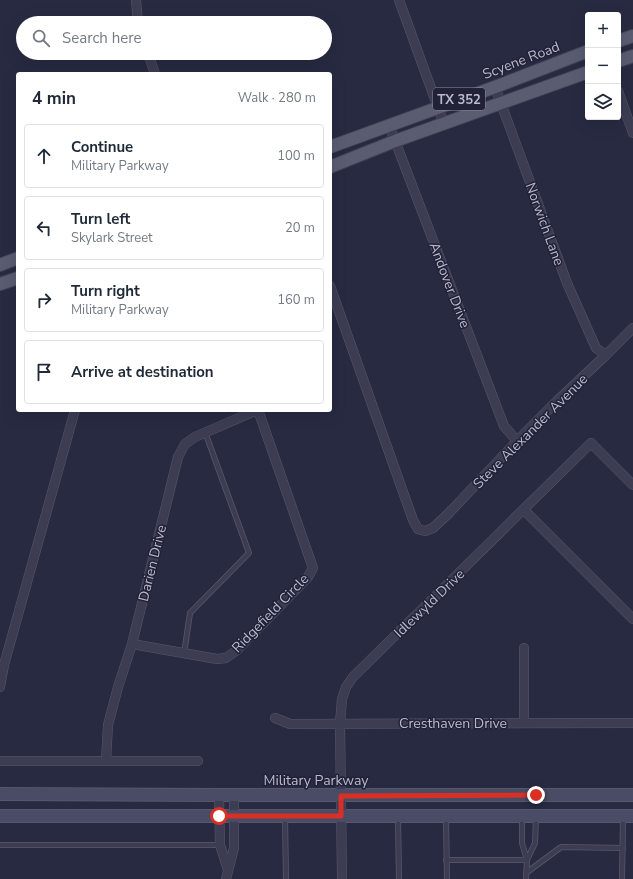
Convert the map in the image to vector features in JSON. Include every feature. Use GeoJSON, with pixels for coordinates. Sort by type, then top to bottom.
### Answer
{"type":"FeatureCollection","features":[{"type":"Feature","properties":{"kind":"main road"},"geometry":{"type":"LineString","coordinates":[[621,40],[633,36]]}},
{"type":"Feature","properties":{"kind":"main road","name":"Scyene Road"},"geometry":{"type":"LineString","coordinates":[[332,146],[495,87],[585,52]]}},
{"type":"Feature","properties":{"kind":"main road"},"geometry":{"type":"LineString","coordinates":[[621,61],[633,56]]}},
{"type":"Feature","properties":{"kind":"main road","name":"TX 352"},"geometry":{"type":"LineString","coordinates":[[332,166],[396,141],[585,73]]}},
{"type":"Feature","properties":{"kind":"main road"},"geometry":{"type":"LineString","coordinates":[[0,265],[16,259]]}},
{"type":"Feature","properties":{"kind":"main road"},"geometry":{"type":"LineString","coordinates":[[0,284],[16,279]]}},
{"type":"Feature","properties":{"kind":"main road","name":"Military Parkway"},"geometry":{"type":"LineString","coordinates":[[0,794],[219,796],[523,794],[633,795]]}},
{"type":"Feature","properties":{"kind":"main road"},"geometry":{"type":"LineString","coordinates":[[522,816],[523,794]]}},
{"type":"Feature","properties":{"kind":"main road"},"geometry":{"type":"LineString","coordinates":[[445,795],[446,816]]}},
{"type":"Feature","properties":{"kind":"main road"},"geometry":{"type":"LineString","coordinates":[[536,795],[536,816]]}},
{"type":"Feature","properties":{"kind":"main road"},"geometry":{"type":"LineString","coordinates":[[0,816],[628,816]]}},
{"type":"Feature","properties":{"kind":"street"},"geometry":{"type":"LineString","coordinates":[[136,0],[137,16]]}},
{"type":"Feature","properties":{"kind":"street"},"geometry":{"type":"LineString","coordinates":[[399,0],[444,124]]}},
{"type":"Feature","properties":{"kind":"street"},"geometry":{"type":"LineString","coordinates":[[151,60],[155,72]]}},
{"type":"Feature","properties":{"kind":"street","name":"Norwich Lane"},"geometry":{"type":"LineString","coordinates":[[495,87],[567,283],[596,348],[606,355]]}},
{"type":"Feature","properties":{"kind":"street"},"geometry":{"type":"LineString","coordinates":[[621,99],[633,133]]}},
{"type":"Feature","properties":{"kind":"street","name":"Andover Drive"},"geometry":{"type":"LineString","coordinates":[[389,125],[504,426],[517,441]]}},
{"type":"Feature","properties":{"kind":"street","name":"Steve Alexander Avenue"},"geometry":{"type":"LineString","coordinates":[[332,292],[414,520],[418,529],[424,531],[433,528],[448,514],[517,441],[633,328]]}},
{"type":"Feature","properties":{"kind":"street"},"geometry":{"type":"LineString","coordinates":[[0,687],[4,665],[74,412]]}},
{"type":"Feature","properties":{"kind":"street","name":"Darien Drive"},"geometry":{"type":"LineString","coordinates":[[106,761],[108,725],[118,687],[132,644],[178,457],[185,444],[195,437],[252,412]]}},
{"type":"Feature","properties":{"kind":"street","name":"Ridgefield Circle"},"geometry":{"type":"LineString","coordinates":[[132,644],[217,659],[226,658],[236,651],[253,634],[308,577],[313,568],[258,412]]}},
{"type":"Feature","properties":{"kind":"street","name":"Idlewyld Drive"},"geometry":{"type":"LineString","coordinates":[[342,879],[340,723],[342,699],[346,687],[353,677],[591,443],[633,485]]}},
{"type":"Feature","properties":{"kind":"street"},"geometry":{"type":"LineString","coordinates":[[524,510],[633,619]]}},
{"type":"Feature","properties":{"kind":"street"},"geometry":{"type":"LineString","coordinates":[[524,648],[524,723]]}},
{"type":"Feature","properties":{"kind":"street","name":"Cresthaven Drive"},"geometry":{"type":"LineString","coordinates":[[275,718],[290,724],[633,723]]}},
{"type":"Feature","properties":{"kind":"street"},"geometry":{"type":"LineString","coordinates":[[0,761],[198,761]]}},
{"type":"Feature","properties":{"kind":"street"},"geometry":{"type":"LineString","coordinates":[[219,796],[220,845],[227,874]]}},
{"type":"Feature","properties":{"kind":"street"},"geometry":{"type":"LineString","coordinates":[[227,874],[234,848],[234,796]]}},
{"type":"Feature","properties":{"kind":"lane"},"geometry":{"type":"LineString","coordinates":[[184,654],[190,613],[249,553],[205,432]]}},
{"type":"Feature","properties":{"kind":"lane"},"geometry":{"type":"LineString","coordinates":[[398,816],[399,879]]}},
{"type":"Feature","properties":{"kind":"lane"},"geometry":{"type":"LineString","coordinates":[[446,816],[447,879]]}},
{"type":"Feature","properties":{"kind":"lane"},"geometry":{"type":"LineString","coordinates":[[522,816],[522,843],[527,860],[526,879]]}},
{"type":"Feature","properties":{"kind":"lane"},"geometry":{"type":"LineString","coordinates":[[527,860],[535,843],[536,816]]}},
{"type":"Feature","properties":{"kind":"lane"},"geometry":{"type":"LineString","coordinates":[[622,879],[623,848],[628,816]]}},
{"type":"Feature","properties":{"kind":"lane"},"geometry":{"type":"LineString","coordinates":[[285,817],[286,879]]}},
{"type":"Feature","properties":{"kind":"lane"},"geometry":{"type":"LineString","coordinates":[[0,845],[220,845]]}},
{"type":"Feature","properties":{"kind":"lane"},"geometry":{"type":"LineString","coordinates":[[526,873],[561,847],[623,848]]}},
{"type":"Feature","properties":{"kind":"lane"},"geometry":{"type":"LineString","coordinates":[[446,860],[527,860]]}},
{"type":"Feature","properties":{"kind":"route"},"geometry":{"type":"LineString","coordinates":[[219,816],[341,816],[341,796],[536,795]]}}]}
